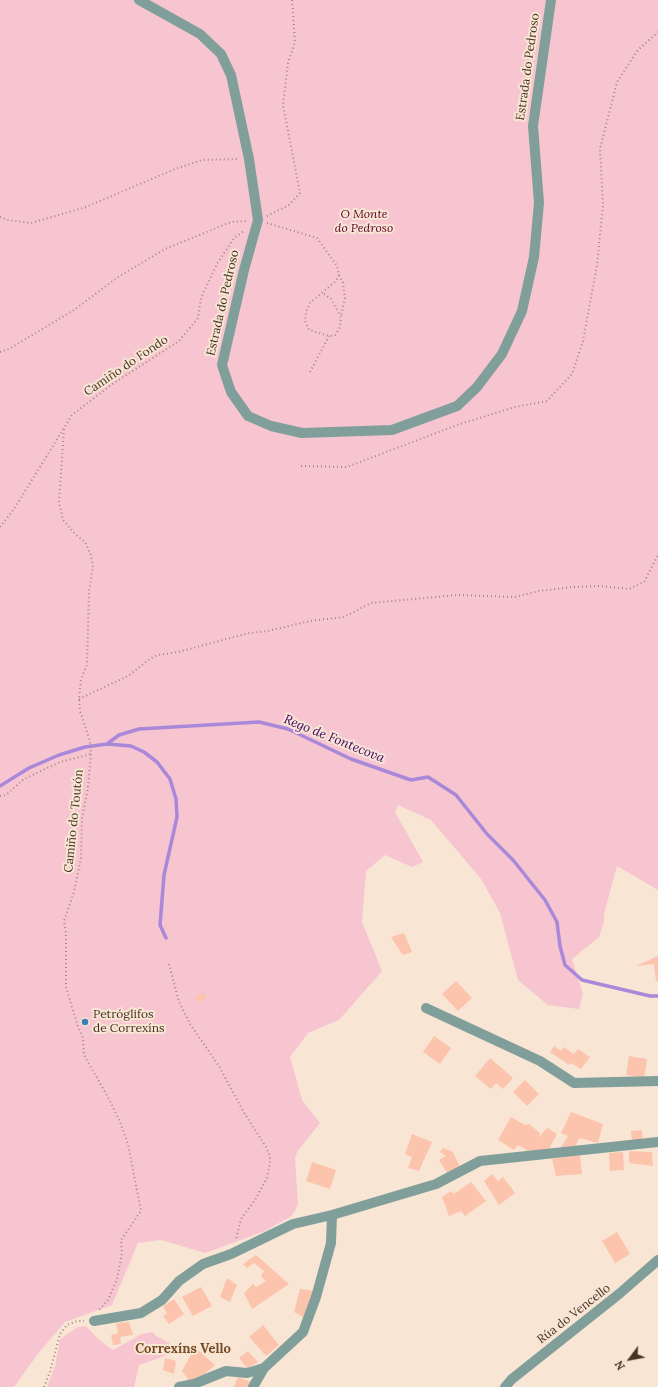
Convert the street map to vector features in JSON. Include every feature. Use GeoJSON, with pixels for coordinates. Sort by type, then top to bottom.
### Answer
{"type":"FeatureCollection","features":[{"type":"Feature","properties":{"kind":"street","name":"Estrada do Pedroso"},"geometry":{"type":"LineString","coordinates":[[139,0],[200,34],[221,54],[231,75],[249,159],[258,220],[244,270],[222,365],[231,392],[248,416],[271,426],[302,433],[392,430],[457,406],[477,387],[502,354],[522,311],[534,257],[539,203],[533,126],[550,0]]}},
{"type":"Feature","properties":{"kind":"street"},"geometry":{"type":"LineString","coordinates":[[426,1008],[540,1061],[574,1083],[658,1081]]}},
{"type":"Feature","properties":{"kind":"street"},"geometry":{"type":"LineString","coordinates":[[94,1321],[141,1313],[162,1300],[179,1281],[203,1264],[231,1254],[293,1224],[332,1215],[436,1184],[480,1161],[658,1142]]}},
{"type":"Feature","properties":{"kind":"street"},"geometry":{"type":"LineString","coordinates":[[253,1387],[264,1368],[303,1332],[316,1297],[331,1243],[332,1215]]}},
{"type":"Feature","properties":{"kind":"street","name":"Rúa do Vencello"},"geometry":{"type":"LineString","coordinates":[[505,1387],[512,1379],[619,1294],[658,1260]]}},
{"type":"Feature","properties":{"kind":"street"},"geometry":{"type":"LineString","coordinates":[[179,1387],[194,1384],[226,1371],[247,1373],[264,1368]]}},
{"type":"Feature","properties":{"kind":"path"},"geometry":{"type":"LineString","coordinates":[[258,220],[289,205],[300,193],[283,104],[288,63],[295,42],[292,0]]}},
{"type":"Feature","properties":{"kind":"path"},"geometry":{"type":"LineString","coordinates":[[0,217],[8,220],[31,223],[86,207],[175,169],[202,160],[249,159]]}},
{"type":"Feature","properties":{"kind":"path"},"geometry":{"type":"LineString","coordinates":[[0,352],[9,349],[74,310],[118,277],[165,249],[231,222],[258,220],[317,238],[337,266],[343,283],[345,298],[340,327],[335,335],[328,336],[309,330],[305,321],[310,303],[336,281],[339,275]]}},
{"type":"Feature","properties":{"kind":"path","name":"Camiño do Fondo"},"geometry":{"type":"LineString","coordinates":[[0,527],[14,509],[72,415],[111,384],[179,341],[198,318],[201,298],[217,264],[225,251],[234,238],[258,220]]}},
{"type":"Feature","properties":{"kind":"path"},"geometry":{"type":"LineString","coordinates":[[322,293],[331,299],[341,317]]}},
{"type":"Feature","properties":{"kind":"path"},"geometry":{"type":"LineString","coordinates":[[310,372],[328,336]]}},
{"type":"Feature","properties":{"kind":"path","name":"Camiño do Toutón"},"geometry":{"type":"LineString","coordinates":[[64,429],[59,502],[63,520],[75,534],[85,542],[91,554],[93,567],[89,591],[87,666],[81,679],[79,699],[80,711],[90,741],[91,754],[88,787],[82,819],[81,858],[74,892],[64,921],[66,934],[66,986],[78,1027],[83,1038],[84,1055],[109,1099],[128,1144],[141,1211],[121,1240],[122,1253],[113,1291],[108,1300],[99,1309],[94,1321]]}},
{"type":"Feature","properties":{"kind":"path"},"geometry":{"type":"LineString","coordinates":[[79,699],[128,676],[151,658],[249,633],[268,631],[310,621],[344,617],[371,603],[457,595],[515,597],[539,591],[579,587],[600,586],[629,589],[644,582],[658,555]]}},
{"type":"Feature","properties":{"kind":"path"},"geometry":{"type":"LineString","coordinates":[[0,796],[6,795],[24,778],[60,762],[91,754]]}},
{"type":"Feature","properties":{"kind":"path"},"geometry":{"type":"LineString","coordinates":[[169,964],[179,1002],[190,1024],[219,1066],[243,1111],[266,1147],[270,1156],[267,1178],[255,1200],[241,1219],[238,1234],[231,1254]]}},
{"type":"Feature","properties":{"kind":"path"},"geometry":{"type":"LineString","coordinates":[[44,1387],[50,1372],[60,1334],[67,1325],[77,1321],[94,1321]]}},
{"type":"Feature","properties":{"kind":"green space","name":"O Monte do Pedroso"},"geometry":{"type":"Polygon","coordinates":[[[0,0],[658,0],[658,890],[617,866],[599,937],[572,959],[583,994],[579,1009],[548,1005],[518,980],[500,913],[481,879],[431,820],[398,805],[395,812],[423,862],[412,867],[385,855],[366,871],[362,922],[382,971],[339,1020],[308,1033],[290,1057],[302,1100],[320,1123],[297,1152],[295,1159],[298,1204],[295,1211],[290,1217],[265,1231],[205,1253],[161,1240],[138,1243],[112,1305],[65,1322],[37,1355],[14,1387],[0,1387],[0,0]]]}},
{"type":"Feature","properties":{"kind":"green space"},"geometry":{"type":"Polygon","coordinates":[[[86,1326],[98,1339],[113,1350],[142,1334],[153,1332],[156,1336],[169,1343],[173,1349],[168,1355],[139,1365],[134,1387],[47,1387],[55,1366],[60,1339],[78,1327],[86,1326]]]}},
{"type":"Feature","properties":{"kind":"building"},"geometry":{"type":"Polygon","coordinates":[[[404,933],[412,952],[403,955],[391,937],[404,933]]]}},
{"type":"Feature","properties":{"kind":"building"},"geometry":{"type":"Polygon","coordinates":[[[658,956],[658,981],[656,981],[654,964],[636,966],[658,956]]]}},
{"type":"Feature","properties":{"kind":"building"},"geometry":{"type":"Polygon","coordinates":[[[456,981],[472,998],[458,1011],[442,994],[456,981]]]}},
{"type":"Feature","properties":{"kind":"building"},"geometry":{"type":"Polygon","coordinates":[[[204,992],[207,997],[199,1003],[195,998],[204,992]]]}},
{"type":"Feature","properties":{"kind":"building"},"geometry":{"type":"Polygon","coordinates":[[[434,1036],[451,1048],[440,1064],[423,1052],[434,1036]]]}},
{"type":"Feature","properties":{"kind":"building"},"geometry":{"type":"Polygon","coordinates":[[[554,1046],[561,1051],[564,1047],[574,1054],[578,1049],[590,1057],[581,1069],[571,1063],[569,1065],[550,1052],[554,1046]]]}},
{"type":"Feature","properties":{"kind":"building"},"geometry":{"type":"Polygon","coordinates":[[[629,1056],[647,1059],[644,1078],[626,1075],[629,1056]]]}},
{"type":"Feature","properties":{"kind":"building"},"geometry":{"type":"Polygon","coordinates":[[[490,1058],[513,1078],[503,1089],[496,1083],[491,1089],[475,1076],[490,1058]]]}},
{"type":"Feature","properties":{"kind":"building"},"geometry":{"type":"Polygon","coordinates":[[[525,1080],[539,1094],[527,1106],[513,1092],[525,1080]]]}},
{"type":"Feature","properties":{"kind":"building"},"geometry":{"type":"Polygon","coordinates":[[[571,1112],[603,1124],[598,1143],[579,1138],[575,1147],[560,1149],[568,1136],[561,1133],[571,1112]]]}},
{"type":"Feature","properties":{"kind":"building"},"geometry":{"type":"Polygon","coordinates":[[[511,1117],[525,1125],[529,1124],[540,1133],[538,1138],[547,1128],[557,1134],[549,1149],[528,1151],[518,1145],[514,1150],[498,1140],[511,1117]]]}},
{"type":"Feature","properties":{"kind":"building"},"geometry":{"type":"Polygon","coordinates":[[[642,1130],[643,1141],[632,1141],[631,1131],[642,1130]]]}},
{"type":"Feature","properties":{"kind":"building"},"geometry":{"type":"Polygon","coordinates":[[[412,1134],[432,1142],[419,1171],[408,1168],[412,1157],[405,1154],[412,1134]]]}},
{"type":"Feature","properties":{"kind":"building"},"geometry":{"type":"Polygon","coordinates":[[[443,1148],[453,1152],[460,1167],[448,1174],[439,1160],[446,1156],[440,1152],[443,1148]]]}},
{"type":"Feature","properties":{"kind":"building"},"geometry":{"type":"Polygon","coordinates":[[[629,1151],[652,1152],[653,1166],[629,1163],[629,1151]]]}},
{"type":"Feature","properties":{"kind":"building"},"geometry":{"type":"Polygon","coordinates":[[[623,1152],[624,1170],[610,1171],[609,1153],[623,1152]]]}},
{"type":"Feature","properties":{"kind":"building"},"geometry":{"type":"Polygon","coordinates":[[[580,1155],[582,1174],[556,1176],[552,1159],[580,1155]]]}},
{"type":"Feature","properties":{"kind":"building"},"geometry":{"type":"Polygon","coordinates":[[[312,1162],[336,1170],[330,1189],[306,1181],[312,1162]]]}},
{"type":"Feature","properties":{"kind":"building"},"geometry":{"type":"Polygon","coordinates":[[[492,1174],[498,1181],[503,1177],[515,1193],[499,1205],[484,1181],[492,1174]]]}},
{"type":"Feature","properties":{"kind":"building"},"geometry":{"type":"Polygon","coordinates":[[[471,1182],[486,1201],[465,1216],[461,1211],[449,1216],[442,1197],[451,1191],[454,1194],[471,1182]]]}},
{"type":"Feature","properties":{"kind":"building"},"geometry":{"type":"Polygon","coordinates":[[[617,1232],[630,1254],[615,1263],[602,1241],[617,1232]]]}},
{"type":"Feature","properties":{"kind":"building"},"geometry":{"type":"Polygon","coordinates":[[[256,1255],[289,1284],[252,1309],[244,1293],[253,1284],[256,1287],[266,1281],[261,1276],[264,1271],[254,1263],[247,1268],[243,1264],[256,1255]]]}},
{"type":"Feature","properties":{"kind":"building"},"geometry":{"type":"Polygon","coordinates":[[[227,1278],[237,1285],[230,1302],[220,1297],[227,1278]]]}},
{"type":"Feature","properties":{"kind":"building"},"geometry":{"type":"Polygon","coordinates":[[[201,1287],[212,1306],[193,1316],[182,1297],[201,1287]]]}},
{"type":"Feature","properties":{"kind":"building"},"geometry":{"type":"Polygon","coordinates":[[[300,1289],[314,1291],[305,1318],[294,1312],[300,1289]]]}},
{"type":"Feature","properties":{"kind":"building"},"geometry":{"type":"Polygon","coordinates":[[[174,1299],[184,1314],[169,1324],[163,1316],[167,1314],[163,1306],[174,1299]]]}},
{"type":"Feature","properties":{"kind":"building"},"geometry":{"type":"Polygon","coordinates":[[[129,1322],[133,1335],[120,1337],[121,1344],[113,1345],[111,1335],[118,1333],[116,1323],[129,1322]]]}},
{"type":"Feature","properties":{"kind":"building"},"geometry":{"type":"Polygon","coordinates":[[[263,1325],[279,1345],[266,1356],[249,1337],[263,1325]]]}},
{"type":"Feature","properties":{"kind":"building"},"geometry":{"type":"Polygon","coordinates":[[[198,1350],[215,1365],[205,1374],[189,1381],[182,1371],[190,1356],[198,1350]]]}},
{"type":"Feature","properties":{"kind":"building"},"geometry":{"type":"Polygon","coordinates":[[[248,1351],[258,1362],[247,1368],[239,1358],[248,1351]]]}},
{"type":"Feature","properties":{"kind":"building"},"geometry":{"type":"Polygon","coordinates":[[[165,1358],[176,1361],[174,1374],[163,1370],[165,1358]]]}},
{"type":"Feature","properties":{"kind":"building"},"geometry":{"type":"Polygon","coordinates":[[[238,1377],[251,1382],[249,1387],[234,1387],[238,1377]]]}},
{"type":"Feature","properties":{"kind":"waterway","name":"Rego de Fontecova"},"geometry":{"type":"LineString","coordinates":[[0,786],[29,768],[59,755],[85,747],[107,744],[119,735],[139,729],[259,722],[288,729],[351,759],[411,780],[428,777],[456,795],[487,834],[513,860],[545,900],[557,922],[560,946],[565,965],[582,980],[650,996],[658,996]]}},
{"type":"Feature","properties":{"kind":"waterway"},"geometry":{"type":"LineString","coordinates":[[107,744],[131,746],[144,752],[157,762],[170,779],[176,799],[177,817],[164,875],[160,925],[166,938]]}},
{"type":"Feature","properties":{"kind":"place","name":"Petróglifos de Correxíns"},"geometry":{"type":"Point","coordinates":[85,1022]}},
{"type":"Feature","properties":{"kind":"district","name":"Correxíns Vello"},"geometry":{"type":"Point","coordinates":[183,1349]}}]}
